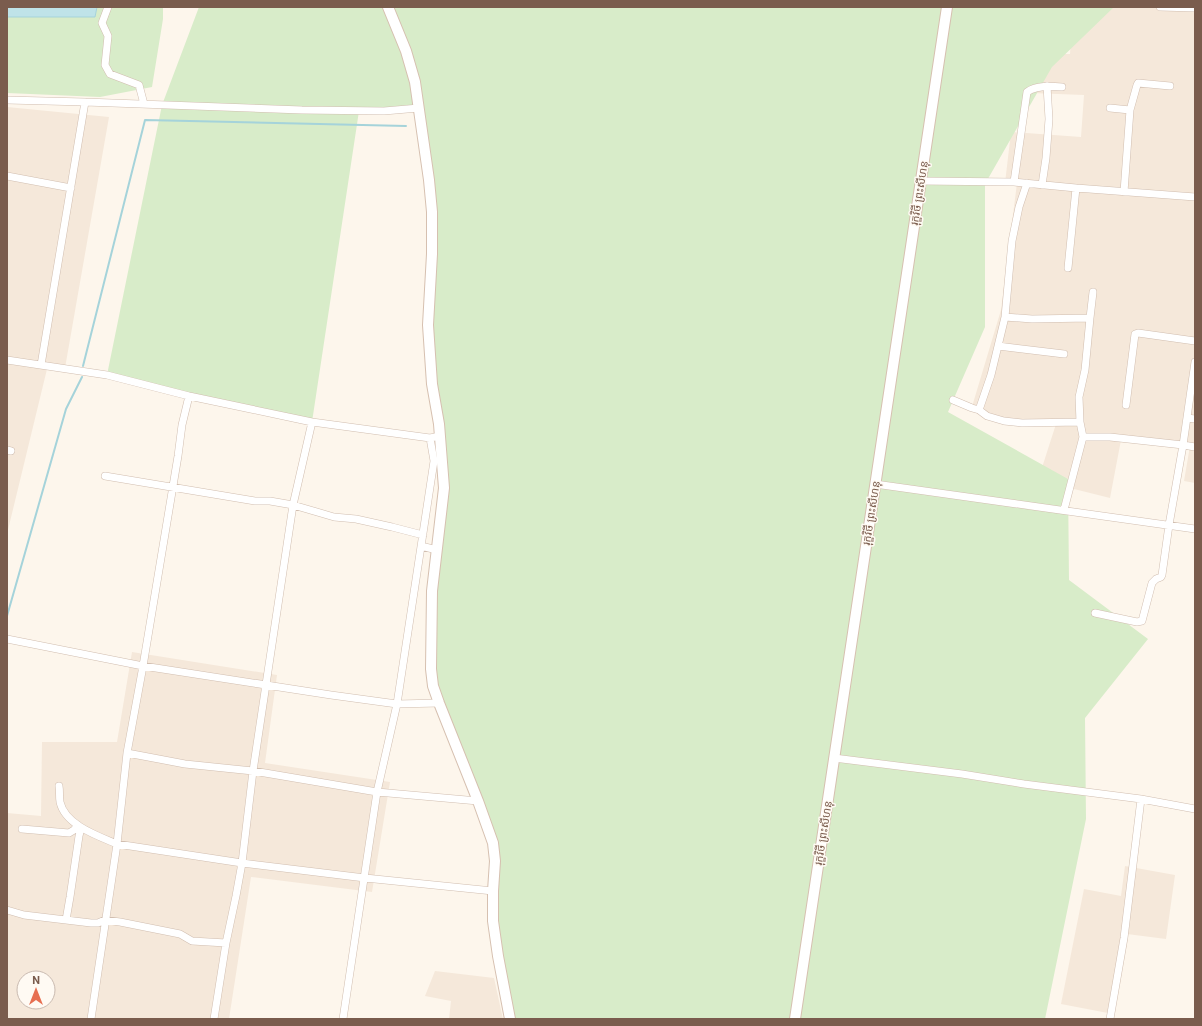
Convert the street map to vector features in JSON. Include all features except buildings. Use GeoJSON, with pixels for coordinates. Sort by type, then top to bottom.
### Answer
{"type":"FeatureCollection","features":[{"type":"Feature","properties":{"kind":"main road"},"geometry":{"type":"LineString","coordinates":[[388,7],[406,51],[415,82],[430,180],[432,254],[428,325],[435,437],[444,488],[432,592],[431,670],[433,686],[447,726],[478,801],[493,843],[495,861],[493,921],[510,1019]]}},
{"type":"Feature","properties":{"kind":"main road","name":"រុក្ខវិថី ព្រះសីហនុ"},"geometry":{"type":"LineString","coordinates":[[795,1019],[947,7]]}},
{"type":"Feature","properties":{"kind":"street"},"geometry":{"type":"LineString","coordinates":[[108,7],[102,23],[108,36],[105,65],[110,74],[139,85],[144,104]]}},
{"type":"Feature","properties":{"kind":"street"},"geometry":{"type":"LineString","coordinates":[[1160,7],[1195,8]]}},
{"type":"Feature","properties":{"kind":"street"},"geometry":{"type":"LineString","coordinates":[[1124,192],[1130,110],[1137,85],[1138,83],[1170,86]]}},
{"type":"Feature","properties":{"kind":"street"},"geometry":{"type":"LineString","coordinates":[[1042,185],[1049,119],[1047,86]]}},
{"type":"Feature","properties":{"kind":"street"},"geometry":{"type":"LineString","coordinates":[[1014,182],[1026,94],[1029,90],[1040,87],[1062,87]]}},
{"type":"Feature","properties":{"kind":"street"},"geometry":{"type":"LineString","coordinates":[[7,100],[302,110],[384,111],[420,108]]}},
{"type":"Feature","properties":{"kind":"street"},"geometry":{"type":"LineString","coordinates":[[41,365],[85,102]]}},
{"type":"Feature","properties":{"kind":"street"},"geometry":{"type":"LineString","coordinates":[[1110,108],[1130,110]]}},
{"type":"Feature","properties":{"kind":"street"},"geometry":{"type":"LineString","coordinates":[[7,176],[71,188]]}},
{"type":"Feature","properties":{"kind":"street"},"geometry":{"type":"LineString","coordinates":[[921,181],[1014,182],[1195,197]]}},
{"type":"Feature","properties":{"kind":"street"},"geometry":{"type":"LineString","coordinates":[[980,410],[991,375],[1005,317],[1012,241],[1019,207],[1027,183]]}},
{"type":"Feature","properties":{"kind":"street"},"geometry":{"type":"LineString","coordinates":[[1068,268],[1076,188]]}},
{"type":"Feature","properties":{"kind":"street"},"geometry":{"type":"LineString","coordinates":[[1064,510],[1083,437],[1080,422],[1079,397],[1085,370],[1093,292]]}},
{"type":"Feature","properties":{"kind":"street"},"geometry":{"type":"LineString","coordinates":[[1005,317],[1032,319],[1090,318]]}},
{"type":"Feature","properties":{"kind":"street"},"geometry":{"type":"LineString","coordinates":[[1126,405],[1135,334],[1138,333],[1195,341]]}},
{"type":"Feature","properties":{"kind":"street"},"geometry":{"type":"LineString","coordinates":[[998,346],[1064,354]]}},
{"type":"Feature","properties":{"kind":"street"},"geometry":{"type":"LineString","coordinates":[[7,360],[107,375],[189,396],[312,422],[435,437],[434,461],[397,704],[377,792],[343,1019]]}},
{"type":"Feature","properties":{"kind":"street"},"geometry":{"type":"LineString","coordinates":[[1095,613],[1137,622],[1142,621],[1152,583],[1162,575],[1195,362]]}},
{"type":"Feature","properties":{"kind":"street"},"geometry":{"type":"LineString","coordinates":[[90,1019],[116,844],[127,754],[143,666],[182,425],[189,396]]}},
{"type":"Feature","properties":{"kind":"street"},"geometry":{"type":"LineString","coordinates":[[952,400],[980,410],[987,416],[1012,422],[1080,422]]}},
{"type":"Feature","properties":{"kind":"street"},"geometry":{"type":"LineString","coordinates":[[1187,418],[1195,419]]}},
{"type":"Feature","properties":{"kind":"street"},"geometry":{"type":"LineString","coordinates":[[214,1019],[226,943],[242,863],[252,771],[293,505],[312,422]]}},
{"type":"Feature","properties":{"kind":"street"},"geometry":{"type":"LineString","coordinates":[[1083,437],[1110,437],[1195,447]]}},
{"type":"Feature","properties":{"kind":"street"},"geometry":{"type":"LineString","coordinates":[[105,476],[255,501],[270,501],[293,505],[334,517],[356,519],[392,526],[422,535]]}},
{"type":"Feature","properties":{"kind":"street"},"geometry":{"type":"LineString","coordinates":[[875,484],[1195,529]]}},
{"type":"Feature","properties":{"kind":"street"},"geometry":{"type":"LineString","coordinates":[[421,546],[437,550]]}},
{"type":"Feature","properties":{"kind":"street"},"geometry":{"type":"LineString","coordinates":[[7,639],[143,666],[331,695],[397,704],[439,703]]}},
{"type":"Feature","properties":{"kind":"street"},"geometry":{"type":"LineString","coordinates":[[127,754],[185,764],[252,771],[377,792],[478,801]]}},
{"type":"Feature","properties":{"kind":"street"},"geometry":{"type":"LineString","coordinates":[[834,758],[962,774],[1195,808]]}},
{"type":"Feature","properties":{"kind":"street"},"geometry":{"type":"LineString","coordinates":[[60,786],[60,803],[67,816],[80,827],[116,844],[242,863],[493,892]]}},
{"type":"Feature","properties":{"kind":"street"},"geometry":{"type":"LineString","coordinates":[[1110,1019],[1124,938],[1141,799]]}},
{"type":"Feature","properties":{"kind":"street"},"geometry":{"type":"LineString","coordinates":[[22,829],[68,833],[80,827]]}},
{"type":"Feature","properties":{"kind":"street"},"geometry":{"type":"LineString","coordinates":[[66,920],[80,827]]}},
{"type":"Feature","properties":{"kind":"street"},"geometry":{"type":"LineString","coordinates":[[7,910],[24,915],[91,923],[98,923],[105,920],[120,922],[180,934],[192,941],[226,943]]}},
{"type":"Feature","properties":{"kind":"shaded area"},"geometry":{"type":"Polygon","coordinates":[[[1073,7],[1195,7],[1195,483],[1184,481],[1190,446],[1121,440],[1110,498],[1038,480],[1056,424],[1014,423],[971,410],[1001,310],[1017,183],[1005,183],[1011,132],[1081,137],[1084,95],[1031,93],[1034,54],[1070,54],[1073,7]]]}},
{"type":"Feature","properties":{"kind":"shaded area"},"geometry":{"type":"Polygon","coordinates":[[[7,107],[109,117],[65,368],[48,365],[7,534],[7,107]]]}},
{"type":"Feature","properties":{"kind":"shaded area"},"geometry":{"type":"Polygon","coordinates":[[[132,652],[277,675],[265,763],[390,782],[372,892],[251,877],[229,1019],[7,1019],[7,813],[41,816],[42,742],[117,742],[132,652]]]}},
{"type":"Feature","properties":{"kind":"shaded area"},"geometry":{"type":"Polygon","coordinates":[[[1125,866],[1175,875],[1166,939],[1127,934],[1113,1014],[1061,1004],[1084,889],[1121,896],[1125,866]]]}},
{"type":"Feature","properties":{"kind":"shaded area"},"geometry":{"type":"Polygon","coordinates":[[[435,971],[494,978],[503,1019],[449,1019],[451,1001],[425,996],[435,971]]]}},
{"type":"Feature","properties":{"kind":"green space"},"geometry":{"type":"Polygon","coordinates":[[[97,7],[163,7],[163,19],[152,87],[100,97],[7,93],[7,17],[95,17],[97,7]]]}},
{"type":"Feature","properties":{"kind":"green space"},"geometry":{"type":"Polygon","coordinates":[[[199,7],[1114,7],[1052,67],[985,184],[985,327],[948,412],[1068,479],[1069,580],[1148,639],[1085,718],[1086,819],[1045,1019],[510,1019],[498,956],[495,861],[431,669],[444,488],[428,325],[432,254],[419,108],[359,111],[312,422],[107,375],[162,105],[199,7]]]}},
{"type":"Feature","properties":{"kind":"water"},"geometry":{"type":"Polygon","coordinates":[[[7,7],[97,7],[95,17],[7,17],[7,7]]]}},
{"type":"Feature","properties":{"kind":"waterway"},"geometry":{"type":"LineString","coordinates":[[83,366],[145,120],[406,126]]}},
{"type":"Feature","properties":{"kind":"waterway"},"geometry":{"type":"LineString","coordinates":[[7,616],[66,409],[82,377]]}}]}
